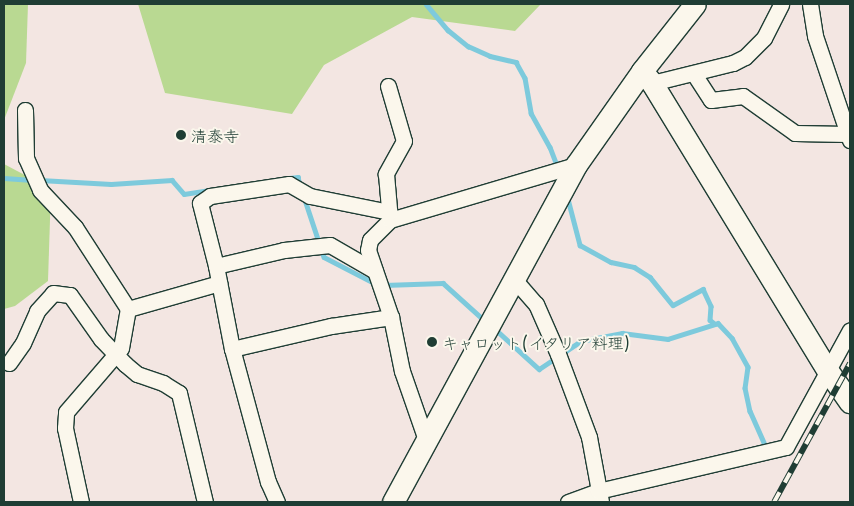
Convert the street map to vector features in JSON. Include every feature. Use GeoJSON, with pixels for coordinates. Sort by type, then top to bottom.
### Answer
{"type":"FeatureCollection","features":[{"type":"Feature","properties":{"kind":"street"},"geometry":{"type":"LineString","coordinates":[[393,502],[576,165],[647,77],[695,4]]}},
{"type":"Feature","properties":{"kind":"street"},"geometry":{"type":"LineString","coordinates":[[647,77],[694,74],[745,57],[764,38],[781,4]]}},
{"type":"Feature","properties":{"kind":"street"},"geometry":{"type":"LineString","coordinates":[[694,74],[711,100],[743,96],[796,133],[848,137],[815,36],[810,4]]}},
{"type":"Feature","properties":{"kind":"street"},"geometry":{"type":"LineString","coordinates":[[647,77],[828,372],[850,399]]}},
{"type":"Feature","properties":{"kind":"street"},"geometry":{"type":"LineString","coordinates":[[388,86],[404,140],[386,174],[389,216],[370,240],[368,250],[391,318],[402,372],[426,440]]}},
{"type":"Feature","properties":{"kind":"street"},"geometry":{"type":"LineString","coordinates":[[25,110],[26,158],[40,190],[75,227],[128,310],[124,340],[115,355],[66,412],[65,428],[81,502]]}},
{"type":"Feature","properties":{"kind":"street"},"geometry":{"type":"LineString","coordinates":[[277,502],[268,482],[232,348],[216,266],[200,203],[210,196],[289,184],[310,196],[389,216],[576,165]]}},
{"type":"Feature","properties":{"kind":"street"},"geometry":{"type":"LineString","coordinates":[[216,266],[284,250],[330,245],[375,271]]}},
{"type":"Feature","properties":{"kind":"street"},"geometry":{"type":"LineString","coordinates":[[513,278],[536,304],[558,354],[589,437],[600,497]]}},
{"type":"Feature","properties":{"kind":"street"},"geometry":{"type":"LineString","coordinates":[[128,310],[219,283]]}},
{"type":"Feature","properties":{"kind":"street"},"geometry":{"type":"LineString","coordinates":[[9,363],[23,343],[37,310],[53,293],[59,292],[70,295],[115,355],[137,374],[163,383],[179,393],[205,502]]}},
{"type":"Feature","properties":{"kind":"street"},"geometry":{"type":"LineString","coordinates":[[232,348],[331,326],[391,318]]}},
{"type":"Feature","properties":{"kind":"street"},"geometry":{"type":"LineString","coordinates":[[568,502],[600,497],[786,447],[850,330]]}},
{"type":"Feature","properties":{"kind":"green space"},"geometry":{"type":"Polygon","coordinates":[[[4,4],[28,4],[26,63],[4,120],[4,4]]]}},
{"type":"Feature","properties":{"kind":"green space"},"geometry":{"type":"Polygon","coordinates":[[[138,4],[541,4],[515,31],[412,17],[324,65],[292,114],[165,93],[138,4]]]}},
{"type":"Feature","properties":{"kind":"green space"},"geometry":{"type":"Polygon","coordinates":[[[4,164],[51,189],[48,281],[15,306],[4,309],[4,164]]]}},
{"type":"Feature","properties":{"kind":"waterway"},"geometry":{"type":"LineString","coordinates":[[426,4],[448,30],[468,46],[490,56],[516,62],[525,78],[531,113],[550,147],[558,168]]}},
{"type":"Feature","properties":{"kind":"waterway"},"geometry":{"type":"LineString","coordinates":[[289,178],[298,177],[300,185]]}},
{"type":"Feature","properties":{"kind":"waterway"},"geometry":{"type":"LineString","coordinates":[[4,178],[32,180]]}},
{"type":"Feature","properties":{"kind":"waterway"},"geometry":{"type":"LineString","coordinates":[[40,180],[111,184],[172,180],[184,194],[210,190]]}},
{"type":"Feature","properties":{"kind":"waterway"},"geometry":{"type":"LineString","coordinates":[[567,195],[580,245],[611,262],[634,267],[650,277],[673,305],[703,289],[711,306],[710,320],[715,324]]}},
{"type":"Feature","properties":{"kind":"waterway"},"geometry":{"type":"LineString","coordinates":[[304,197],[324,257],[376,284]]}},
{"type":"Feature","properties":{"kind":"waterway"},"geometry":{"type":"LineString","coordinates":[[384,285],[443,283],[484,320]]}},
{"type":"Feature","properties":{"kind":"waterway"},"geometry":{"type":"LineString","coordinates":[[494,328],[539,369],[581,341],[622,333],[668,339],[718,323],[732,338],[748,367],[745,388],[750,411],[764,442]]}},
{"type":"Feature","properties":{"kind":"railway"},"geometry":{"type":"LineString","coordinates":[[774,502],[850,363]]}},
{"type":"Feature","properties":{"kind":"place","name":"清泰寺"},"geometry":{"type":"Point","coordinates":[181,135]}},
{"type":"Feature","properties":{"kind":"place","name":"キャロット(イタリア料理)"},"geometry":{"type":"Point","coordinates":[432,342]}}]}
